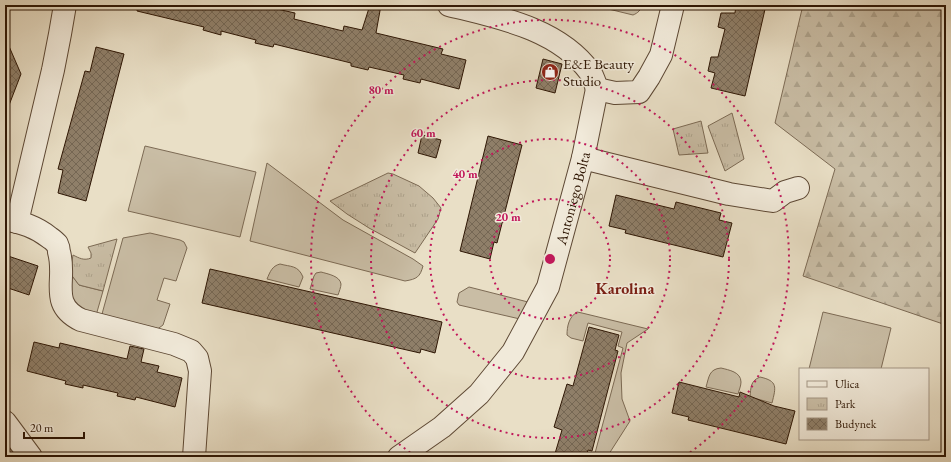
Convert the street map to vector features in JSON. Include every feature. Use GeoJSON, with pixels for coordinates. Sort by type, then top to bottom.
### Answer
{"type":"FeatureCollection","features":[{"type":"Feature","properties":{"kind":"street"},"geometry":{"type":"LineString","coordinates":[[65,5],[54,64],[11,220],[41,231],[57,244],[61,258],[61,294],[63,303],[75,317],[174,344],[191,351],[198,358],[200,371],[194,457]]}},
{"type":"Feature","properties":{"kind":"street"},"geometry":{"type":"LineString","coordinates":[[449,5],[523,25],[547,37],[562,45],[580,61],[590,73],[597,88],[615,93],[639,92],[661,55],[673,5]]}},
{"type":"Feature","properties":{"kind":"street","name":"Antoniego Bolta"},"geometry":{"type":"LineString","coordinates":[[399,457],[442,427],[479,394],[513,352],[548,287],[583,158],[597,88]]}},
{"type":"Feature","properties":{"kind":"street"},"geometry":{"type":"LineString","coordinates":[[583,158],[729,194],[773,201],[785,192],[798,188]]}},
{"type":"Feature","properties":{"kind":"street"},"geometry":{"type":"LineString","coordinates":[[5,422],[31,457]]}},
{"type":"Feature","properties":{"kind":"green space"},"geometry":{"type":"Polygon","coordinates":[[[592,5],[642,5],[639,11],[633,15],[592,5]]]}},
{"type":"Feature","properties":{"kind":"green space"},"geometry":{"type":"Polygon","coordinates":[[[803,5],[946,5],[946,325],[803,276],[835,169],[775,123],[803,5]]]}},
{"type":"Feature","properties":{"kind":"green space"},"geometry":{"type":"Polygon","coordinates":[[[732,113],[744,159],[725,171],[708,126],[732,113]]]}},
{"type":"Feature","properties":{"kind":"green space"},"geometry":{"type":"Polygon","coordinates":[[[701,121],[708,153],[679,155],[673,129],[701,121]]]}},
{"type":"Feature","properties":{"kind":"green space"},"geometry":{"type":"Polygon","coordinates":[[[145,146],[256,172],[240,237],[128,211],[145,146]]]}},
{"type":"Feature","properties":{"kind":"green space"},"geometry":{"type":"Polygon","coordinates":[[[267,163],[343,220],[423,266],[421,273],[415,278],[405,281],[250,241],[267,163]]]}},
{"type":"Feature","properties":{"kind":"green space"},"geometry":{"type":"Polygon","coordinates":[[[388,173],[419,186],[433,198],[441,208],[438,219],[415,253],[369,228],[330,201],[388,173]]]}},
{"type":"Feature","properties":{"kind":"green space"},"geometry":{"type":"Polygon","coordinates":[[[150,233],[180,240],[184,242],[187,248],[176,281],[164,278],[157,300],[170,304],[163,325],[152,333],[102,314],[123,238],[150,233]]]}},
{"type":"Feature","properties":{"kind":"green space"},"geometry":{"type":"Polygon","coordinates":[[[117,239],[103,291],[79,285],[70,273],[73,255],[84,259],[91,258],[91,253],[88,247],[117,239]]]}},
{"type":"Feature","properties":{"kind":"green space"},"geometry":{"type":"Polygon","coordinates":[[[280,264],[294,267],[299,270],[303,277],[299,287],[267,279],[273,268],[280,264]]]}},
{"type":"Feature","properties":{"kind":"green space"},"geometry":{"type":"Polygon","coordinates":[[[321,272],[333,276],[340,281],[341,285],[338,295],[310,289],[314,276],[316,273],[321,272]]]}},
{"type":"Feature","properties":{"kind":"green space"},"geometry":{"type":"Polygon","coordinates":[[[70,273],[79,285],[103,291],[95,319],[74,304],[68,278],[70,273]]]}},
{"type":"Feature","properties":{"kind":"green space"},"geometry":{"type":"Polygon","coordinates":[[[469,287],[528,302],[520,319],[459,305],[457,302],[459,293],[469,287]]]}},
{"type":"Feature","properties":{"kind":"green space"},"geometry":{"type":"Polygon","coordinates":[[[577,312],[648,329],[627,343],[621,373],[622,399],[630,421],[607,457],[594,457],[623,348],[618,346],[622,332],[588,323],[583,341],[571,338],[567,335],[568,325],[572,316],[577,312]]]}},
{"type":"Feature","properties":{"kind":"green space"},"geometry":{"type":"Polygon","coordinates":[[[823,312],[891,328],[881,368],[809,368],[823,312]]]}},
{"type":"Feature","properties":{"kind":"green space"},"geometry":{"type":"Polygon","coordinates":[[[721,368],[734,372],[739,376],[741,382],[738,394],[706,387],[712,372],[721,368]]]}},
{"type":"Feature","properties":{"kind":"green space"},"geometry":{"type":"Polygon","coordinates":[[[760,377],[770,380],[773,383],[775,389],[772,403],[750,397],[751,388],[754,381],[760,377]]]}},
{"type":"Feature","properties":{"kind":"green space"},"geometry":{"type":"Polygon","coordinates":[[[5,442],[6,443],[16,457],[6,457],[5,442]]]}},
{"type":"Feature","properties":{"kind":"building"},"geometry":{"type":"Polygon","coordinates":[[[138,5],[279,5],[277,9],[295,13],[294,19],[343,31],[344,26],[362,30],[370,5],[381,5],[376,33],[443,49],[441,54],[466,60],[459,89],[421,79],[420,83],[403,79],[404,75],[369,67],[368,70],[351,66],[351,63],[274,44],[273,47],[255,43],[256,40],[221,31],[221,35],[203,30],[204,27],[137,11],[138,5]]]}},
{"type":"Feature","properties":{"kind":"building"},"geometry":{"type":"Polygon","coordinates":[[[736,5],[766,5],[745,96],[711,88],[715,73],[708,71],[711,57],[718,57],[725,29],[718,27],[721,13],[735,13],[736,5]]]}},
{"type":"Feature","properties":{"kind":"building"},"geometry":{"type":"Polygon","coordinates":[[[5,37],[21,74],[6,113],[5,113],[5,37]]]}},
{"type":"Feature","properties":{"kind":"building"},"geometry":{"type":"Polygon","coordinates":[[[96,47],[124,54],[86,201],[58,193],[63,170],[58,169],[85,71],[90,72],[96,47]]]}},
{"type":"Feature","properties":{"kind":"building"},"geometry":{"type":"Polygon","coordinates":[[[543,59],[562,64],[555,93],[536,88],[543,59]]]}},
{"type":"Feature","properties":{"kind":"building"},"geometry":{"type":"Polygon","coordinates":[[[422,135],[441,140],[436,158],[418,153],[422,135]]]}},
{"type":"Feature","properties":{"kind":"building"},"geometry":{"type":"Polygon","coordinates":[[[488,136],[522,145],[497,243],[494,242],[490,259],[460,251],[488,136]]]}},
{"type":"Feature","properties":{"kind":"building"},"geometry":{"type":"Polygon","coordinates":[[[616,195],[674,209],[676,202],[721,213],[719,220],[732,223],[723,257],[625,233],[626,230],[609,226],[616,195]]]}},
{"type":"Feature","properties":{"kind":"building"},"geometry":{"type":"Polygon","coordinates":[[[5,255],[38,266],[29,295],[5,287],[5,255]]]}},
{"type":"Feature","properties":{"kind":"building"},"geometry":{"type":"Polygon","coordinates":[[[210,269],[442,322],[435,353],[421,349],[420,353],[202,303],[210,269]]]}},
{"type":"Feature","properties":{"kind":"building"},"geometry":{"type":"Polygon","coordinates":[[[589,327],[619,335],[615,350],[618,351],[592,451],[588,450],[586,457],[554,457],[562,430],[554,427],[567,384],[573,386],[589,327]]]}},
{"type":"Feature","properties":{"kind":"building"},"geometry":{"type":"Polygon","coordinates":[[[34,342],[59,348],[60,343],[127,359],[130,346],[144,349],[141,362],[159,366],[157,372],[182,378],[175,407],[136,397],[135,400],[117,396],[118,393],[83,385],[83,388],[65,384],[66,381],[27,371],[34,342]]]}},
{"type":"Feature","properties":{"kind":"building"},"geometry":{"type":"Polygon","coordinates":[[[679,382],[739,397],[740,392],[774,406],[795,411],[786,444],[688,420],[689,417],[672,413],[679,382]]]}},
{"type":"Feature","properties":{"kind":"place","name":"E&E Beauty Studio"},"geometry":{"type":"Point","coordinates":[550,72]}},
{"type":"Feature","properties":{"kind":"district","name":"Karolina"},"geometry":{"type":"Point","coordinates":[625,288]}}]}
